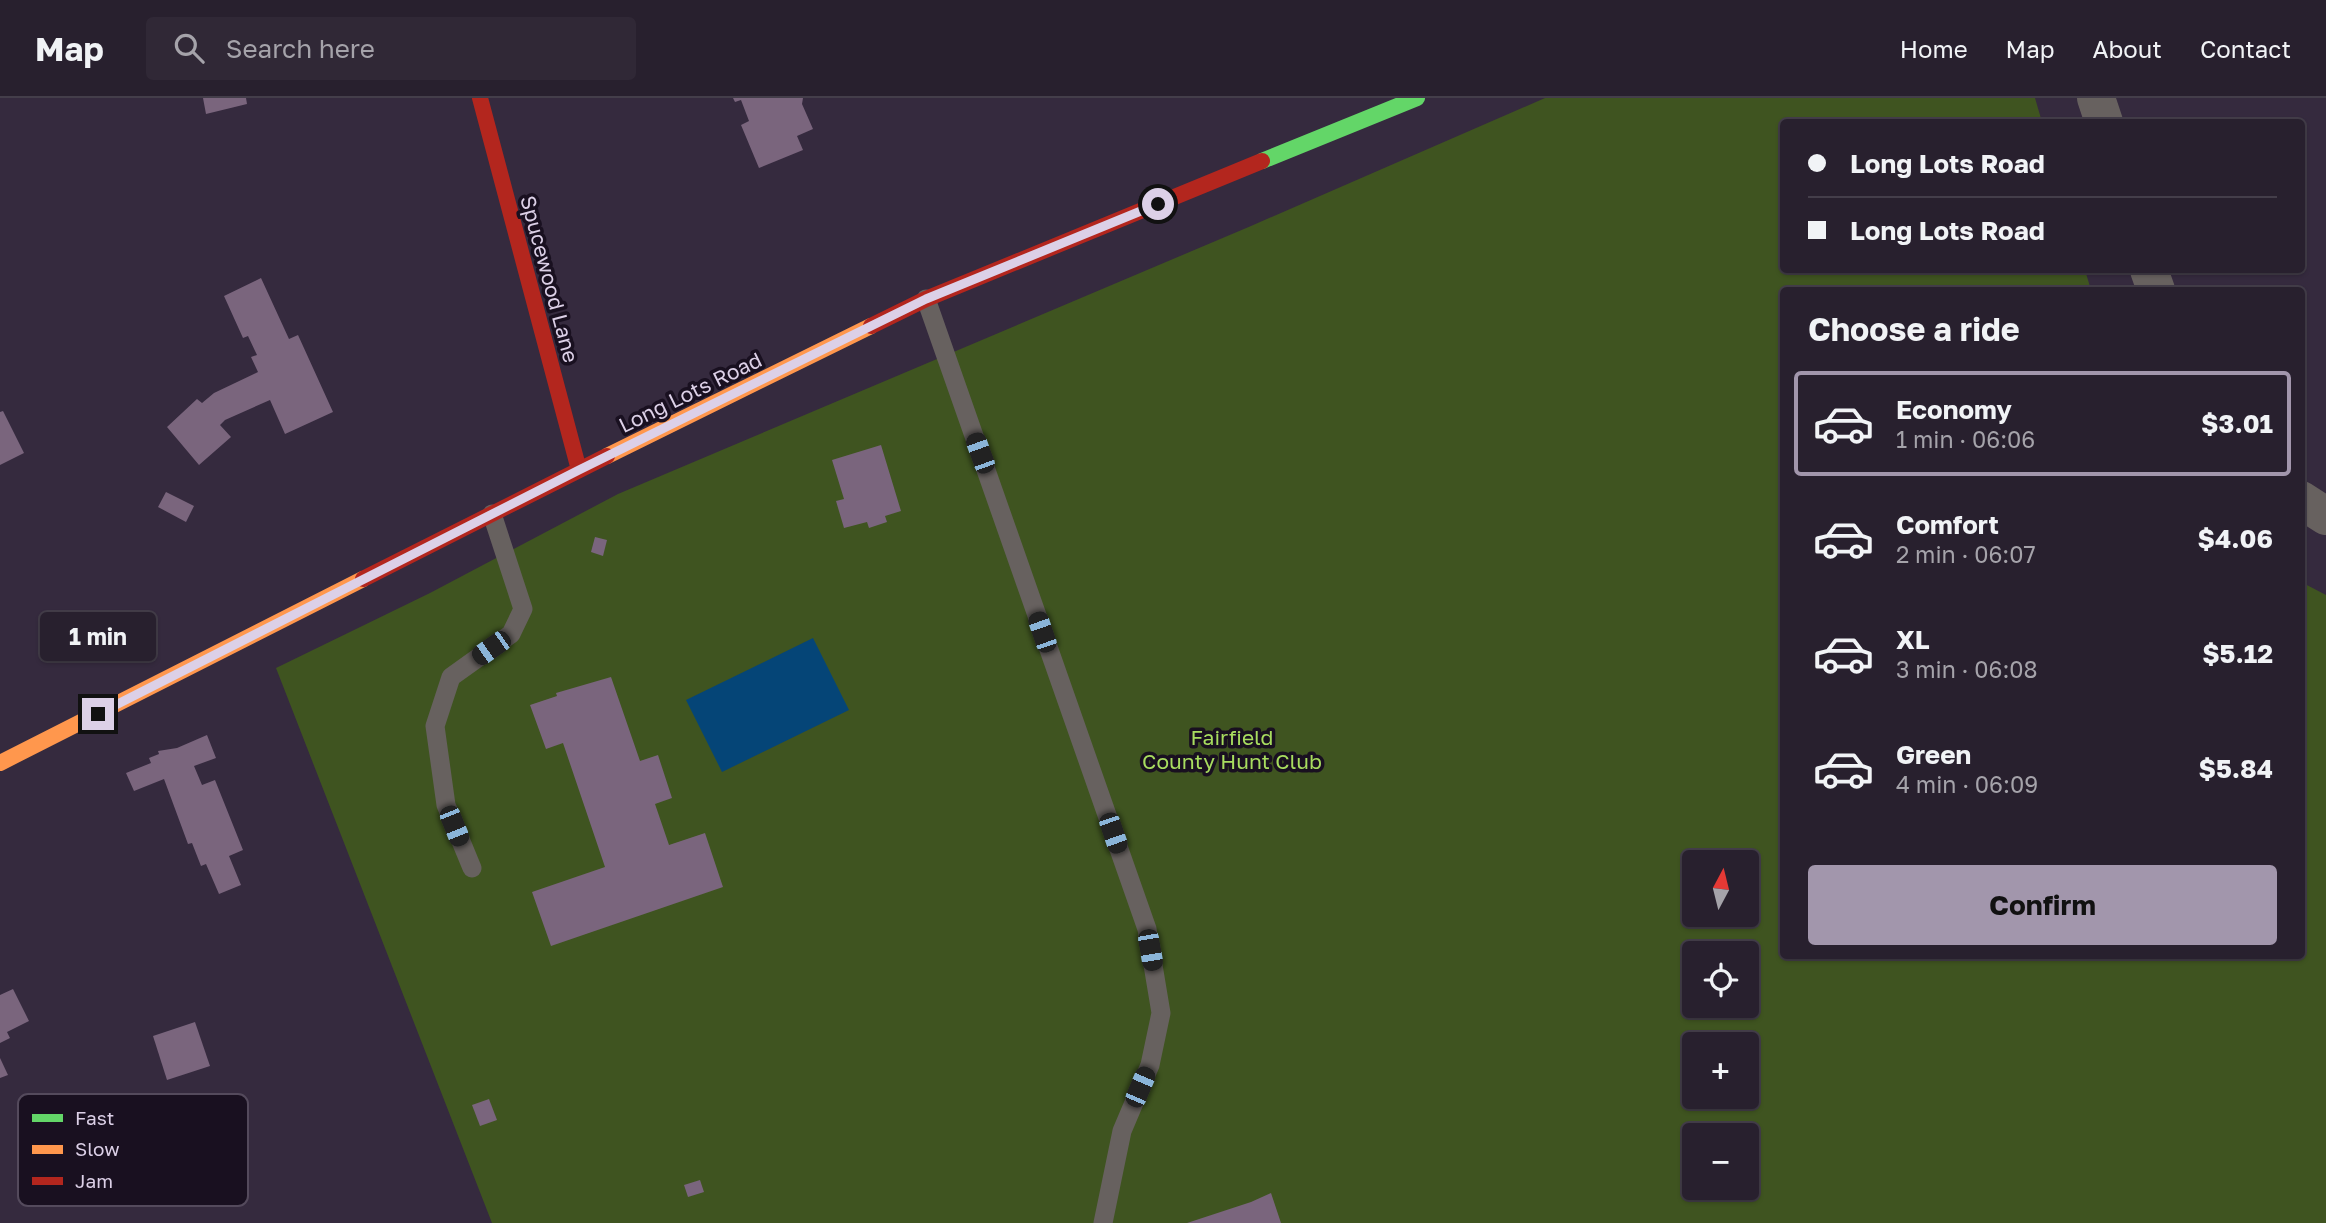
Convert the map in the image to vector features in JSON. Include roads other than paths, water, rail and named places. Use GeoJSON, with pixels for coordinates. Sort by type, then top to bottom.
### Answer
{"type":"FeatureCollection","features":[{"type":"Feature","properties":{"kind":"main road","name":"Spucewood Lane"},"geometry":{"type":"LineString","coordinates":[[480,98],[579,470]]}},
{"type":"Feature","properties":{"kind":"main road","name":"Long Lots Road"},"geometry":{"type":"LineString","coordinates":[[0,764],[579,470],[926,299],[1417,98]]}},
{"type":"Feature","properties":{"kind":"street"},"geometry":{"type":"LineString","coordinates":[[2305,503],[2326,516]]}},
{"type":"Feature","properties":{"kind":"lane"},"geometry":{"type":"LineString","coordinates":[[926,299],[1147,929],[1161,1013],[1150,1065],[1122,1131],[1103,1223]]}},
{"type":"Feature","properties":{"kind":"lane"},"geometry":{"type":"LineString","coordinates":[[472,869],[446,805],[435,726],[451,677],[511,634],[523,609],[492,514]]}},
{"type":"Feature","properties":{"kind":"water"},"geometry":{"type":"Polygon","coordinates":[[[813,638],[849,710],[722,772],[686,700],[813,638]]]}},
{"type":"Feature","properties":{"kind":"park label","name":"Fairfield County Hunt Club"},"geometry":{"type":"Point","coordinates":[1232,749]}}]}
